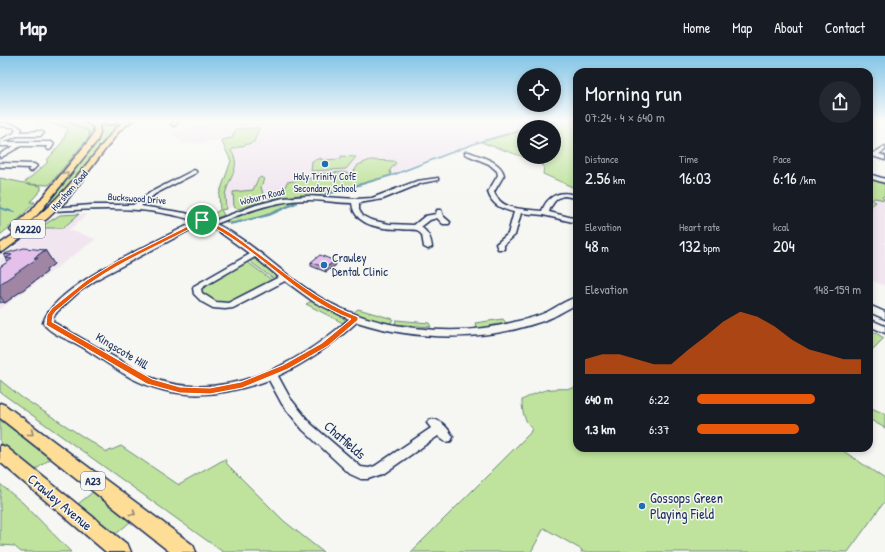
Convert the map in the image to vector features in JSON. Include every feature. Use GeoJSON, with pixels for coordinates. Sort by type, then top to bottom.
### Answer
{"type":"FeatureCollection","features":[{"type":"Feature","properties":{"kind":"main road","name":"Horsham Road"},"geometry":{"type":"LineString","coordinates":[[0,242],[35,212],[90,144]]}},
{"type":"Feature","properties":{"kind":"main road","name":"Horsham Road"},"geometry":{"type":"LineString","coordinates":[[0,249],[54,208],[70,192],[106,144]]}},
{"type":"Feature","properties":{"kind":"main road","name":"A23"},"geometry":{"type":"LineString","coordinates":[[0,409],[186,552]]}},
{"type":"Feature","properties":{"kind":"main road","name":"Crawley Avenue"},"geometry":{"type":"LineString","coordinates":[[0,452],[121,552]]}},
{"type":"Feature","properties":{"kind":"street"},"geometry":{"type":"LineString","coordinates":[[11,144],[46,144]]}},
{"type":"Feature","properties":{"kind":"street"},"geometry":{"type":"LineString","coordinates":[[49,148],[51,144]]}},
{"type":"Feature","properties":{"kind":"street"},"geometry":{"type":"LineString","coordinates":[[0,156],[19,145]]}},
{"type":"Feature","properties":{"kind":"street"},"geometry":{"type":"LineString","coordinates":[[873,153],[885,148]]}},
{"type":"Feature","properties":{"kind":"street"},"geometry":{"type":"LineString","coordinates":[[467,153],[491,163],[500,170],[501,175],[492,189],[491,196],[499,205],[518,211],[545,213],[573,220]]}},
{"type":"Feature","properties":{"kind":"street"},"geometry":{"type":"LineString","coordinates":[[873,155],[885,158]]}},
{"type":"Feature","properties":{"kind":"street"},"geometry":{"type":"LineString","coordinates":[[0,165],[34,166],[31,170]]}},
{"type":"Feature","properties":{"kind":"street"},"geometry":{"type":"LineString","coordinates":[[135,207],[153,193],[194,172]]}},
{"type":"Feature","properties":{"kind":"street","name":"Woburn Road"},"geometry":{"type":"LineString","coordinates":[[206,222],[244,210],[288,200],[308,198],[355,202],[388,196],[436,177],[446,180]]}},
{"type":"Feature","properties":{"kind":"street"},"geometry":{"type":"LineString","coordinates":[[873,177],[885,181]]}},
{"type":"Feature","properties":{"kind":"street"},"geometry":{"type":"LineString","coordinates":[[545,213],[548,204],[554,198],[564,194],[572,196]]}},
{"type":"Feature","properties":{"kind":"street"},"geometry":{"type":"LineString","coordinates":[[355,202],[354,207],[358,214],[371,222],[392,227],[416,227],[423,231],[427,236],[428,247]]}},
{"type":"Feature","properties":{"kind":"street","name":"Buckswood Drive"},"geometry":{"type":"LineString","coordinates":[[54,208],[108,206],[135,207],[166,211],[206,222],[224,231],[318,301],[341,313],[388,327],[427,332],[466,332],[507,327],[551,313],[573,302]]}},
{"type":"Feature","properties":{"kind":"street"},"geometry":{"type":"LineString","coordinates":[[501,247],[500,244],[507,239],[512,231],[518,211]]}},
{"type":"Feature","properties":{"kind":"street"},"geometry":{"type":"LineString","coordinates":[[416,227],[428,218],[439,213],[446,222]]}},
{"type":"Feature","properties":{"kind":"street","name":"Kingscote Hill"},"geometry":{"type":"LineString","coordinates":[[206,222],[118,264],[89,281],[54,310],[50,315],[48,323],[138,376],[165,387],[180,390],[210,391],[242,385],[299,361],[325,345],[356,318]]}},
{"type":"Feature","properties":{"kind":"street"},"geometry":{"type":"LineString","coordinates":[[255,254],[200,285],[197,288],[198,294],[214,305],[223,307],[230,306],[285,277]]}},
{"type":"Feature","properties":{"kind":"street"},"geometry":{"type":"LineString","coordinates":[[873,310],[885,316]]}},
{"type":"Feature","properties":{"kind":"street"},"geometry":{"type":"LineString","coordinates":[[873,324],[885,330]]}},
{"type":"Feature","properties":{"kind":"street","name":"Chatfields"},"geometry":{"type":"LineString","coordinates":[[271,374],[286,401],[307,427],[354,470],[362,474],[371,474],[379,470],[440,430]]}},
{"type":"Feature","properties":{"kind":"shaded area"},"geometry":{"type":"Polygon","coordinates":[[[223,144],[473,144],[391,175],[318,196],[290,196],[220,210],[219,195],[231,161],[223,144]]]}},
{"type":"Feature","properties":{"kind":"shaded area"},"geometry":{"type":"Polygon","coordinates":[[[873,194],[885,198],[885,286],[873,281],[873,194]]]}},
{"type":"Feature","properties":{"kind":"shaded area"},"geometry":{"type":"Polygon","coordinates":[[[87,214],[69,230],[96,239],[0,309],[0,258],[18,245],[16,244],[57,215],[87,214]]]}},
{"type":"Feature","properties":{"kind":"green space"},"geometry":{"type":"Polygon","coordinates":[[[60,144],[83,144],[49,185],[26,184],[41,186],[41,190],[30,202],[35,202],[16,222],[0,235],[0,178],[24,183],[47,163],[47,160],[60,144]]]}},
{"type":"Feature","properties":{"kind":"green space"},"geometry":{"type":"Polygon","coordinates":[[[84,144],[87,144],[57,182],[53,182],[84,144]]]}},
{"type":"Feature","properties":{"kind":"green space"},"geometry":{"type":"Polygon","coordinates":[[[93,144],[103,144],[59,201],[49,200],[93,144]]]}},
{"type":"Feature","properties":{"kind":"green space"},"geometry":{"type":"Polygon","coordinates":[[[223,144],[248,144],[231,151],[234,157],[235,168],[226,190],[226,209],[221,210],[224,215],[217,218],[211,215],[220,210],[219,195],[231,161],[223,144]]]}},
{"type":"Feature","properties":{"kind":"green space"},"geometry":{"type":"Polygon","coordinates":[[[486,144],[517,144],[517,155],[486,144]]]}},
{"type":"Feature","properties":{"kind":"green space"},"geometry":{"type":"Polygon","coordinates":[[[561,144],[573,144],[573,187],[543,174],[544,166],[539,164],[561,164],[561,144]]]}},
{"type":"Feature","properties":{"kind":"green space"},"geometry":{"type":"Polygon","coordinates":[[[341,156],[356,157],[346,169],[311,171],[312,161],[321,158],[321,160],[341,159],[341,156]]]}},
{"type":"Feature","properties":{"kind":"green space"},"geometry":{"type":"Polygon","coordinates":[[[370,160],[394,161],[396,163],[390,170],[391,175],[318,196],[300,195],[271,199],[268,198],[284,190],[287,182],[312,178],[313,174],[343,172],[350,174],[353,173],[358,165],[370,160]]]}},
{"type":"Feature","properties":{"kind":"green space"},"geometry":{"type":"Polygon","coordinates":[[[261,177],[264,179],[261,187],[265,201],[238,209],[234,207],[233,192],[253,190],[258,179],[261,177]]]}},
{"type":"Feature","properties":{"kind":"green space"},"geometry":{"type":"Polygon","coordinates":[[[873,178],[885,182],[885,195],[882,197],[885,200],[873,199],[873,178]]]}},
{"type":"Feature","properties":{"kind":"green space"},"geometry":{"type":"Polygon","coordinates":[[[291,201],[294,203],[259,217],[230,223],[224,221],[257,209],[291,201]]]}},
{"type":"Feature","properties":{"kind":"green space"},"geometry":{"type":"Polygon","coordinates":[[[79,214],[63,228],[39,228],[60,215],[79,214]]]}},
{"type":"Feature","properties":{"kind":"green space"},"geometry":{"type":"Polygon","coordinates":[[[248,260],[258,260],[276,274],[276,279],[275,280],[248,260]]]}},
{"type":"Feature","properties":{"kind":"green space"},"geometry":{"type":"Polygon","coordinates":[[[246,261],[273,281],[230,304],[218,304],[201,293],[201,288],[246,261]]]}},
{"type":"Feature","properties":{"kind":"green space"},"geometry":{"type":"Polygon","coordinates":[[[312,301],[342,317],[345,320],[345,324],[306,304],[312,301]]]}},
{"type":"Feature","properties":{"kind":"green space"},"geometry":{"type":"Polygon","coordinates":[[[358,309],[393,319],[390,324],[353,313],[358,309]]]}},
{"type":"Feature","properties":{"kind":"green space"},"geometry":{"type":"Polygon","coordinates":[[[503,319],[506,323],[477,328],[475,323],[503,319]]]}},
{"type":"Feature","properties":{"kind":"green space"},"geometry":{"type":"Polygon","coordinates":[[[396,320],[429,323],[431,327],[395,324],[396,320]]]}},
{"type":"Feature","properties":{"kind":"green space"},"geometry":{"type":"Polygon","coordinates":[[[873,331],[884,338],[873,349],[873,331]]]}},
{"type":"Feature","properties":{"kind":"green space"},"geometry":{"type":"Polygon","coordinates":[[[0,380],[21,397],[107,452],[121,446],[179,485],[225,459],[227,464],[284,521],[323,552],[223,552],[0,392],[0,380]]]}},
{"type":"Feature","properties":{"kind":"green space"},"geometry":{"type":"Polygon","coordinates":[[[572,388],[573,452],[845,452],[885,479],[885,501],[848,552],[581,552],[582,550],[544,528],[531,552],[411,552],[530,433],[532,428],[524,416],[522,400],[546,390],[572,388]]]}},
{"type":"Feature","properties":{"kind":"green space"},"geometry":{"type":"Polygon","coordinates":[[[873,409],[885,414],[885,428],[873,421],[873,409]]]}},
{"type":"Feature","properties":{"kind":"green space"},"geometry":{"type":"Polygon","coordinates":[[[0,419],[50,459],[35,470],[0,442],[0,419]]]}},
{"type":"Feature","properties":{"kind":"green space"},"geometry":{"type":"Polygon","coordinates":[[[0,484],[23,503],[71,552],[21,552],[14,546],[0,545],[0,484]]]}},
{"type":"Feature","properties":{"kind":"green space"},"geometry":{"type":"Polygon","coordinates":[[[93,492],[130,522],[116,534],[78,504],[93,492]]]}},
{"type":"Feature","properties":{"kind":"building"},"geometry":{"type":"Polygon","coordinates":[[[24,248],[45,250],[34,258],[38,258],[0,284],[0,267],[12,259],[6,258],[12,255],[4,254],[24,248]]]}},
{"type":"Feature","properties":{"kind":"building"},"geometry":{"type":"Polygon","coordinates":[[[320,255],[335,261],[325,268],[311,262],[320,255]]]}},
{"type":"Feature","properties":{"kind":"waterway"},"geometry":{"type":"LineString","coordinates":[[339,191],[393,175],[473,144]]}},
{"type":"Feature","properties":{"kind":"waterway"},"geometry":{"type":"LineString","coordinates":[[324,195],[342,190]]}},
{"type":"Feature","properties":{"kind":"waterway"},"geometry":{"type":"LineString","coordinates":[[230,224],[269,215],[296,203]]}},
{"type":"Feature","properties":{"kind":"waterway"},"geometry":{"type":"LineString","coordinates":[[0,208],[14,212]]}},
{"type":"Feature","properties":{"kind":"place","name":"Holy Trinity CofE Secondary School"},"geometry":{"type":"Point","coordinates":[325,164]}},
{"type":"Feature","properties":{"kind":"place","name":"Crawley Dental Clinic"},"geometry":{"type":"Point","coordinates":[324,265]}},
{"type":"Feature","properties":{"kind":"place","name":"Gossops Green Playing Field"},"geometry":{"type":"Point","coordinates":[642,506]}},
{"type":"Feature","properties":{"kind":"route"},"geometry":{"type":"LineString","coordinates":[[202,220],[233,237],[318,301],[341,313],[356,318],[325,345],[299,361],[242,385],[210,391],[180,390],[150,382],[125,369],[86,344],[48,323],[50,315],[64,300],[102,272],[168,240],[202,220]]}}]}
